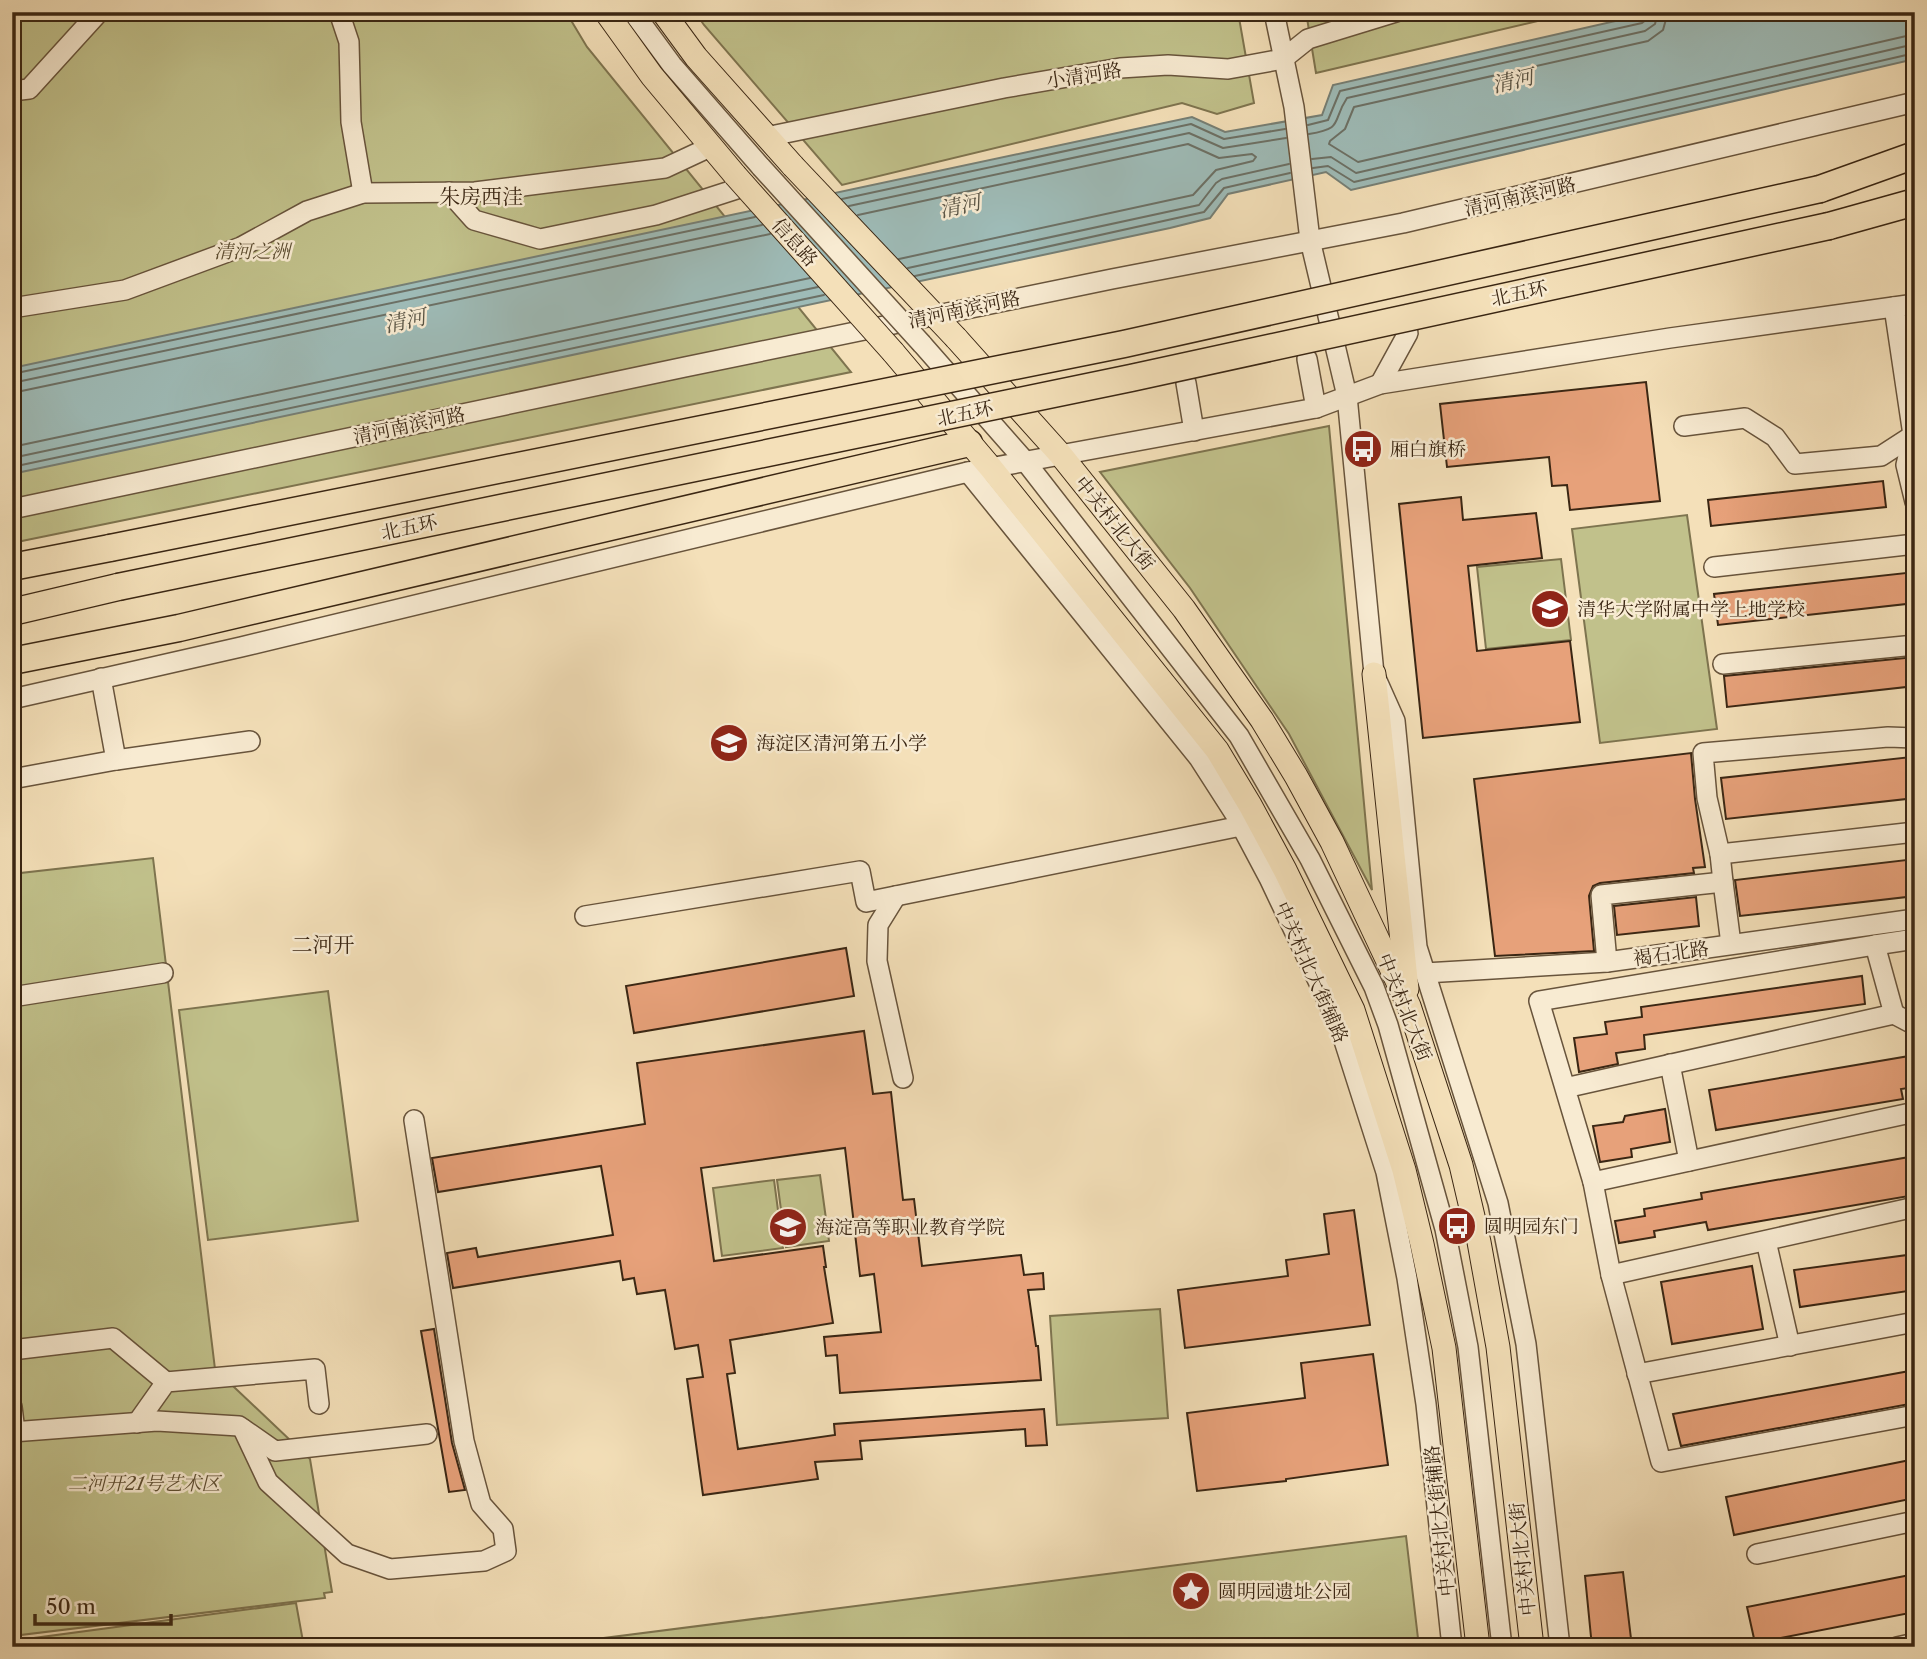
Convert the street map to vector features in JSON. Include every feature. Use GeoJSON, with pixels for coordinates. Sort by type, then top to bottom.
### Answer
{"type":"FeatureCollection","features":[{"type":"Feature","properties":{"kind":"highway"},"geometry":{"type":"LineString","coordinates":[[1820,189],[1915,155]]}},
{"type":"Feature","properties":{"kind":"highway","name":"北五环"},"geometry":{"type":"LineString","coordinates":[[12,567],[1124,344],[1820,189],[1915,164]]}},
{"type":"Feature","properties":{"kind":"highway","name":"北五环"},"geometry":{"type":"LineString","coordinates":[[12,612],[118,587],[1131,378],[1829,226],[1915,202]]}},
{"type":"Feature","properties":{"kind":"highway"},"geometry":{"type":"LineString","coordinates":[[12,661],[179,628],[969,443]]}},
{"type":"Feature","properties":{"kind":"main road","name":"信息路"},"geometry":{"type":"LineString","coordinates":[[606,12],[652,76],[710,147],[969,443],[979,470]]}},
{"type":"Feature","properties":{"kind":"main road"},"geometry":{"type":"LineString","coordinates":[[663,12],[696,57],[766,137],[956,338],[1060,454]]}},
{"type":"Feature","properties":{"kind":"main road","name":"中关村北大街"},"geometry":{"type":"LineString","coordinates":[[1060,454],[1184,609],[1262,720],[1332,842],[1409,1006],[1461,1165],[1479,1242],[1498,1347],[1532,1647]]}},
{"type":"Feature","properties":{"kind":"main road"},"geometry":{"type":"LineString","coordinates":[[979,470],[1217,750],[1285,870],[1353,1010],[1404,1170],[1444,1348],[1478,1647]]}},
{"type":"Feature","properties":{"kind":"main road"},"geometry":{"type":"LineString","coordinates":[[1374,674],[1409,1006]]}},
{"type":"Feature","properties":{"kind":"street"},"geometry":{"type":"LineString","coordinates":[[12,91],[29,89],[99,12]]}},
{"type":"Feature","properties":{"kind":"street"},"geometry":{"type":"LineString","coordinates":[[339,12],[349,42],[351,122],[363,193]]}},
{"type":"Feature","properties":{"kind":"street","name":"信息路"},"geometry":{"type":"LineString","coordinates":[[633,12],[672,65],[761,167],[1025,461]]}},
{"type":"Feature","properties":{"kind":"street"},"geometry":{"type":"LineString","coordinates":[[1274,12],[1294,107],[1310,240],[1347,396],[1374,674],[1395,721],[1417,947],[1498,1203],[1526,1344],[1560,1647]]}},
{"type":"Feature","properties":{"kind":"street","name":"小清河路"},"geometry":{"type":"LineString","coordinates":[[766,137],[1004,88],[1120,68],[1168,65],[1228,69],[1283,59],[1308,39],[1396,12]]}},
{"type":"Feature","properties":{"kind":"street","name":"清河南滨河路"},"geometry":{"type":"LineString","coordinates":[[12,509],[711,361],[1403,223],[1915,102]]}},
{"type":"Feature","properties":{"kind":"street"},"geometry":{"type":"LineString","coordinates":[[12,309],[125,290],[241,247],[307,211],[363,193],[475,192],[665,168],[710,147]]}},
{"type":"Feature","properties":{"kind":"street"},"geometry":{"type":"LineString","coordinates":[[449,192],[474,220],[540,239],[656,215],[741,181]]}},
{"type":"Feature","properties":{"kind":"street"},"geometry":{"type":"LineString","coordinates":[[12,698],[255,644],[979,470],[1316,408],[1380,384],[1670,338],[1915,304]]}},
{"type":"Feature","properties":{"kind":"street"},"geometry":{"type":"LineString","coordinates":[[1894,307],[1914,434],[1906,465],[1915,502]]}},
{"type":"Feature","properties":{"kind":"street"},"geometry":{"type":"LineString","coordinates":[[1380,384],[1408,333]]}},
{"type":"Feature","properties":{"kind":"street"},"geometry":{"type":"LineString","coordinates":[[1307,359],[1316,408]]}},
{"type":"Feature","properties":{"kind":"street"},"geometry":{"type":"LineString","coordinates":[[1186,383],[1194,431]]}},
{"type":"Feature","properties":{"kind":"street"},"geometry":{"type":"LineString","coordinates":[[1684,426],[1745,418],[1774,437],[1796,464],[1881,456],[1914,434]]}},
{"type":"Feature","properties":{"kind":"street","name":"中关村北大街"},"geometry":{"type":"LineString","coordinates":[[1025,461],[1239,736],[1310,859],[1374,987],[1388,1025],[1448,1242],[1468,1348],[1502,1647]]}},
{"type":"Feature","properties":{"kind":"street","name":"中关村北大街辅路"},"geometry":{"type":"LineString","coordinates":[[979,470],[1199,758],[1241,826],[1339,1025],[1386,1172],[1406,1278],[1426,1404],[1452,1647]]}},
{"type":"Feature","properties":{"kind":"street"},"geometry":{"type":"LineString","coordinates":[[1714,567],[1915,544]]}},
{"type":"Feature","properties":{"kind":"street"},"geometry":{"type":"LineString","coordinates":[[1723,664],[1915,645]]}},
{"type":"Feature","properties":{"kind":"street"},"geometry":{"type":"LineString","coordinates":[[101,678],[116,760]]}},
{"type":"Feature","properties":{"kind":"street"},"geometry":{"type":"LineString","coordinates":[[1731,944],[1720,854],[1707,798],[1703,753],[1888,737],[1915,738]]}},
{"type":"Feature","properties":{"kind":"street"},"geometry":{"type":"LineString","coordinates":[[12,779],[116,760],[250,741]]}},
{"type":"Feature","properties":{"kind":"street"},"geometry":{"type":"LineString","coordinates":[[585,916],[860,871],[866,902],[1241,826]]}},
{"type":"Feature","properties":{"kind":"street"},"geometry":{"type":"LineString","coordinates":[[1720,854],[1915,832]]}},
{"type":"Feature","properties":{"kind":"street"},"geometry":{"type":"LineString","coordinates":[[1607,962],[1601,895],[1723,882]]}},
{"type":"Feature","properties":{"kind":"street"},"geometry":{"type":"LineString","coordinates":[[896,896],[878,925],[877,961],[903,1078]]}},
{"type":"Feature","properties":{"kind":"street","name":"褐石北路"},"geometry":{"type":"LineString","coordinates":[[1425,973],[1607,962],[1915,919]]}},
{"type":"Feature","properties":{"kind":"street"},"geometry":{"type":"LineString","coordinates":[[1915,939],[1539,1001],[1593,1182],[1611,1275],[1661,1462],[1915,1415]]}},
{"type":"Feature","properties":{"kind":"street"},"geometry":{"type":"LineString","coordinates":[[1875,945],[1894,1014],[1915,1025]]}},
{"type":"Feature","properties":{"kind":"street"},"geometry":{"type":"LineString","coordinates":[[12,997],[163,973]]}},
{"type":"Feature","properties":{"kind":"street"},"geometry":{"type":"LineString","coordinates":[[1565,1087],[1915,1011]]}},
{"type":"Feature","properties":{"kind":"street"},"geometry":{"type":"LineString","coordinates":[[1670,1064],[1689,1161]]}},
{"type":"Feature","properties":{"kind":"street"},"geometry":{"type":"LineString","coordinates":[[1593,1182],[1915,1112]]}},
{"type":"Feature","properties":{"kind":"street"},"geometry":{"type":"LineString","coordinates":[[243,1429],[268,1482],[347,1554],[390,1569],[484,1561],[506,1551],[503,1529],[481,1504],[464,1441],[414,1120]]}},
{"type":"Feature","properties":{"kind":"street"},"geometry":{"type":"LineString","coordinates":[[1611,1275],[1915,1207]]}},
{"type":"Feature","properties":{"kind":"street"},"geometry":{"type":"LineString","coordinates":[[1766,1241],[1790,1346]]}},
{"type":"Feature","properties":{"kind":"street"},"geometry":{"type":"LineString","coordinates":[[1637,1374],[1915,1322]]}},
{"type":"Feature","properties":{"kind":"street"},"geometry":{"type":"LineString","coordinates":[[12,1350],[113,1338],[166,1382],[315,1369],[319,1404]]}},
{"type":"Feature","properties":{"kind":"street"},"geometry":{"type":"LineString","coordinates":[[136,1423],[166,1382]]}},
{"type":"Feature","properties":{"kind":"street"},"geometry":{"type":"LineString","coordinates":[[12,1407],[14,1432],[157,1421],[239,1426],[275,1451],[427,1434]]}},
{"type":"Feature","properties":{"kind":"street"},"geometry":{"type":"LineString","coordinates":[[1757,1554],[1915,1521]]}},
{"type":"Feature","properties":{"kind":"street"},"geometry":{"type":"LineString","coordinates":[[1897,1647],[1915,1643]]}},
{"type":"Feature","properties":{"kind":"green space","name":"清河之洲"},"geometry":{"type":"Polygon","coordinates":[[[12,12],[566,12],[587,47],[851,372],[12,543],[12,12]]]}},
{"type":"Feature","properties":{"kind":"green space"},"geometry":{"type":"Polygon","coordinates":[[[695,12],[1238,12],[1254,103],[1217,114],[1182,103],[842,185],[695,12]]]}},
{"type":"Feature","properties":{"kind":"green space"},"geometry":{"type":"Polygon","coordinates":[[[1306,12],[1576,12],[1316,73],[1306,12]]]}},
{"type":"Feature","properties":{"kind":"green space"},"geometry":{"type":"Polygon","coordinates":[[[1329,426],[1372,890],[1289,734],[1190,588],[1100,472],[1329,426]]]}},
{"type":"Feature","properties":{"kind":"green space"},"geometry":{"type":"Polygon","coordinates":[[[1687,515],[1717,729],[1600,743],[1572,529],[1687,515]]]}},
{"type":"Feature","properties":{"kind":"green space"},"geometry":{"type":"Polygon","coordinates":[[[1561,559],[1571,640],[1486,649],[1477,567],[1561,559]]]}},
{"type":"Feature","properties":{"kind":"green space","name":"二河开21号艺术区"},"geometry":{"type":"Polygon","coordinates":[[[153,858],[215,1369],[310,1459],[332,1592],[324,1593],[325,1598],[12,1636],[12,874],[153,858]]]}},
{"type":"Feature","properties":{"kind":"green space"},"geometry":{"type":"Polygon","coordinates":[[[328,991],[358,1221],[208,1240],[179,1010],[328,991]]]}},
{"type":"Feature","properties":{"kind":"green space"},"geometry":{"type":"Polygon","coordinates":[[[820,1175],[829,1241],[786,1247],[777,1180],[820,1175]]]}},
{"type":"Feature","properties":{"kind":"green space"},"geometry":{"type":"Polygon","coordinates":[[[774,1180],[783,1248],[722,1256],[713,1188],[774,1180]]]}},
{"type":"Feature","properties":{"kind":"green space"},"geometry":{"type":"Polygon","coordinates":[[[1160,1309],[1168,1418],[1057,1425],[1050,1316],[1160,1309]]]}},
{"type":"Feature","properties":{"kind":"green space","name":"圆明园遗址公园"},"geometry":{"type":"Polygon","coordinates":[[[1406,1536],[1419,1647],[533,1647],[1406,1536]]]}},
{"type":"Feature","properties":{"kind":"green space"},"geometry":{"type":"Polygon","coordinates":[[[296,1603],[304,1647],[12,1647],[12,1641],[296,1603]]]}},
{"type":"Feature","properties":{"kind":"water","name":"清河"},"geometry":{"type":"Polygon","coordinates":[[[1655,12],[1915,12],[1915,59],[1351,190],[1326,172],[1228,194],[1210,218],[1170,228],[12,474],[12,368],[1192,117],[1225,132],[1322,115],[1333,85],[1655,12]]]}},
{"type":"Feature","properties":{"kind":"building"},"geometry":{"type":"Polygon","coordinates":[[[1646,382],[1660,501],[1570,510],[1567,485],[1552,486],[1549,457],[1447,467],[1440,404],[1646,382]]]}},
{"type":"Feature","properties":{"kind":"building"},"geometry":{"type":"Polygon","coordinates":[[[1883,481],[1886,507],[1711,526],[1708,500],[1883,481]]]}},
{"type":"Feature","properties":{"kind":"building"},"geometry":{"type":"Polygon","coordinates":[[[1461,497],[1463,520],[1536,513],[1542,558],[1468,566],[1477,651],[1570,641],[1580,722],[1423,738],[1399,504],[1461,497]]]}},
{"type":"Feature","properties":{"kind":"building"},"geometry":{"type":"Polygon","coordinates":[[[1915,572],[1915,603],[1718,625],[1714,594],[1915,572]]]}},
{"type":"Feature","properties":{"kind":"building"},"geometry":{"type":"Polygon","coordinates":[[[1915,657],[1915,686],[1727,707],[1724,676],[1915,657]]]}},
{"type":"Feature","properties":{"kind":"building"},"geometry":{"type":"Polygon","coordinates":[[[1691,753],[1705,867],[1693,868],[1694,873],[1593,886],[1589,896],[1594,951],[1495,956],[1474,779],[1691,753]]]}},
{"type":"Feature","properties":{"kind":"building"},"geometry":{"type":"Polygon","coordinates":[[[1911,757],[1915,798],[1726,819],[1721,778],[1911,757]]]}},
{"type":"Feature","properties":{"kind":"building"},"geometry":{"type":"Polygon","coordinates":[[[1915,859],[1915,896],[1740,916],[1735,880],[1915,859]]]}},
{"type":"Feature","properties":{"kind":"building"},"geometry":{"type":"Polygon","coordinates":[[[1696,897],[1699,926],[1617,935],[1614,906],[1696,897]]]}},
{"type":"Feature","properties":{"kind":"building"},"geometry":{"type":"Polygon","coordinates":[[[846,948],[854,996],[634,1033],[626,986],[846,948]]]}},
{"type":"Feature","properties":{"kind":"building"},"geometry":{"type":"Polygon","coordinates":[[[1862,976],[1865,1004],[1644,1035],[1645,1049],[1616,1053],[1618,1064],[1579,1072],[1574,1038],[1607,1034],[1605,1022],[1642,1017],[1641,1007],[1862,976]]]}},
{"type":"Feature","properties":{"kind":"building"},"geometry":{"type":"Polygon","coordinates":[[[864,1031],[873,1094],[891,1092],[903,1200],[914,1199],[922,1266],[1021,1255],[1024,1275],[1043,1273],[1044,1289],[1028,1290],[1041,1380],[840,1393],[837,1355],[826,1356],[824,1337],[881,1332],[874,1274],[860,1276],[845,1148],[701,1168],[714,1261],[823,1246],[826,1267],[833,1323],[730,1340],[735,1373],[727,1374],[738,1449],[835,1435],[834,1424],[1044,1409],[1047,1445],[1026,1446],[1025,1429],[860,1441],[862,1459],[815,1462],[818,1479],[703,1495],[687,1379],[703,1377],[698,1345],[675,1349],[665,1290],[637,1294],[634,1278],[623,1280],[620,1261],[453,1288],[447,1253],[476,1248],[478,1257],[613,1235],[601,1166],[438,1192],[432,1158],[645,1124],[637,1063],[864,1031]]]}},
{"type":"Feature","properties":{"kind":"building"},"geometry":{"type":"Polygon","coordinates":[[[1915,1055],[1915,1087],[1901,1089],[1903,1099],[1716,1130],[1709,1090],[1915,1055]]]}},
{"type":"Feature","properties":{"kind":"building"},"geometry":{"type":"Polygon","coordinates":[[[1665,1109],[1670,1142],[1631,1149],[1632,1157],[1600,1162],[1593,1126],[1623,1122],[1625,1116],[1665,1109]]]}},
{"type":"Feature","properties":{"kind":"building"},"geometry":{"type":"Polygon","coordinates":[[[1915,1156],[1915,1195],[1708,1230],[1706,1222],[1654,1231],[1655,1237],[1619,1243],[1615,1221],[1645,1216],[1644,1209],[1702,1199],[1701,1193],[1915,1156]]]}},
{"type":"Feature","properties":{"kind":"building"},"geometry":{"type":"Polygon","coordinates":[[[1354,1210],[1370,1325],[1185,1348],[1178,1290],[1288,1276],[1286,1260],[1329,1254],[1324,1214],[1354,1210]]]}},
{"type":"Feature","properties":{"kind":"building"},"geometry":{"type":"Polygon","coordinates":[[[1915,1254],[1915,1290],[1800,1307],[1794,1270],[1915,1254]]]}},
{"type":"Feature","properties":{"kind":"building"},"geometry":{"type":"Polygon","coordinates":[[[1752,1266],[1763,1329],[1672,1344],[1661,1282],[1752,1266]]]}},
{"type":"Feature","properties":{"kind":"building"},"geometry":{"type":"Polygon","coordinates":[[[434,1329],[452,1443],[465,1490],[449,1492],[421,1331],[434,1329]]]}},
{"type":"Feature","properties":{"kind":"building"},"geometry":{"type":"Polygon","coordinates":[[[1373,1354],[1388,1465],[1197,1491],[1187,1413],[1305,1398],[1301,1363],[1373,1354]]]}},
{"type":"Feature","properties":{"kind":"building"},"geometry":{"type":"Polygon","coordinates":[[[1915,1370],[1915,1403],[1681,1446],[1673,1414],[1915,1370]]]}},
{"type":"Feature","properties":{"kind":"building"},"geometry":{"type":"Polygon","coordinates":[[[1915,1459],[1915,1498],[1734,1535],[1726,1497],[1915,1459]]]}},
{"type":"Feature","properties":{"kind":"building"},"geometry":{"type":"Polygon","coordinates":[[[1623,1572],[1632,1647],[1592,1647],[1585,1576],[1623,1572]]]}},
{"type":"Feature","properties":{"kind":"building"},"geometry":{"type":"Polygon","coordinates":[[[1915,1574],[1915,1612],[1755,1643],[1747,1607],[1915,1574]]]}},
{"type":"Feature","properties":{"kind":"place","name":"厢白旗桥"},"geometry":{"type":"Point","coordinates":[1363,449]}},
{"type":"Feature","properties":{"kind":"place","name":"清华大学附属中学上地学校"},"geometry":{"type":"Point","coordinates":[1550,609]}},
{"type":"Feature","properties":{"kind":"place","name":"海淀区清河第五小学"},"geometry":{"type":"Point","coordinates":[729,743]}},
{"type":"Feature","properties":{"kind":"place","name":"圆明园东门"},"geometry":{"type":"Point","coordinates":[1457,1226]}},
{"type":"Feature","properties":{"kind":"place","name":"海淀高等职业教育学院"},"geometry":{"type":"Point","coordinates":[788,1227]}},
{"type":"Feature","properties":{"kind":"place","name":"圆明园遗址公园"},"geometry":{"type":"Point","coordinates":[1191,1591]}},
{"type":"Feature","properties":{"kind":"district","name":"朱房西洼"},"geometry":{"type":"Point","coordinates":[481,197]}},
{"type":"Feature","properties":{"kind":"district","name":"二河开"},"geometry":{"type":"Point","coordinates":[323,945]}}]}
